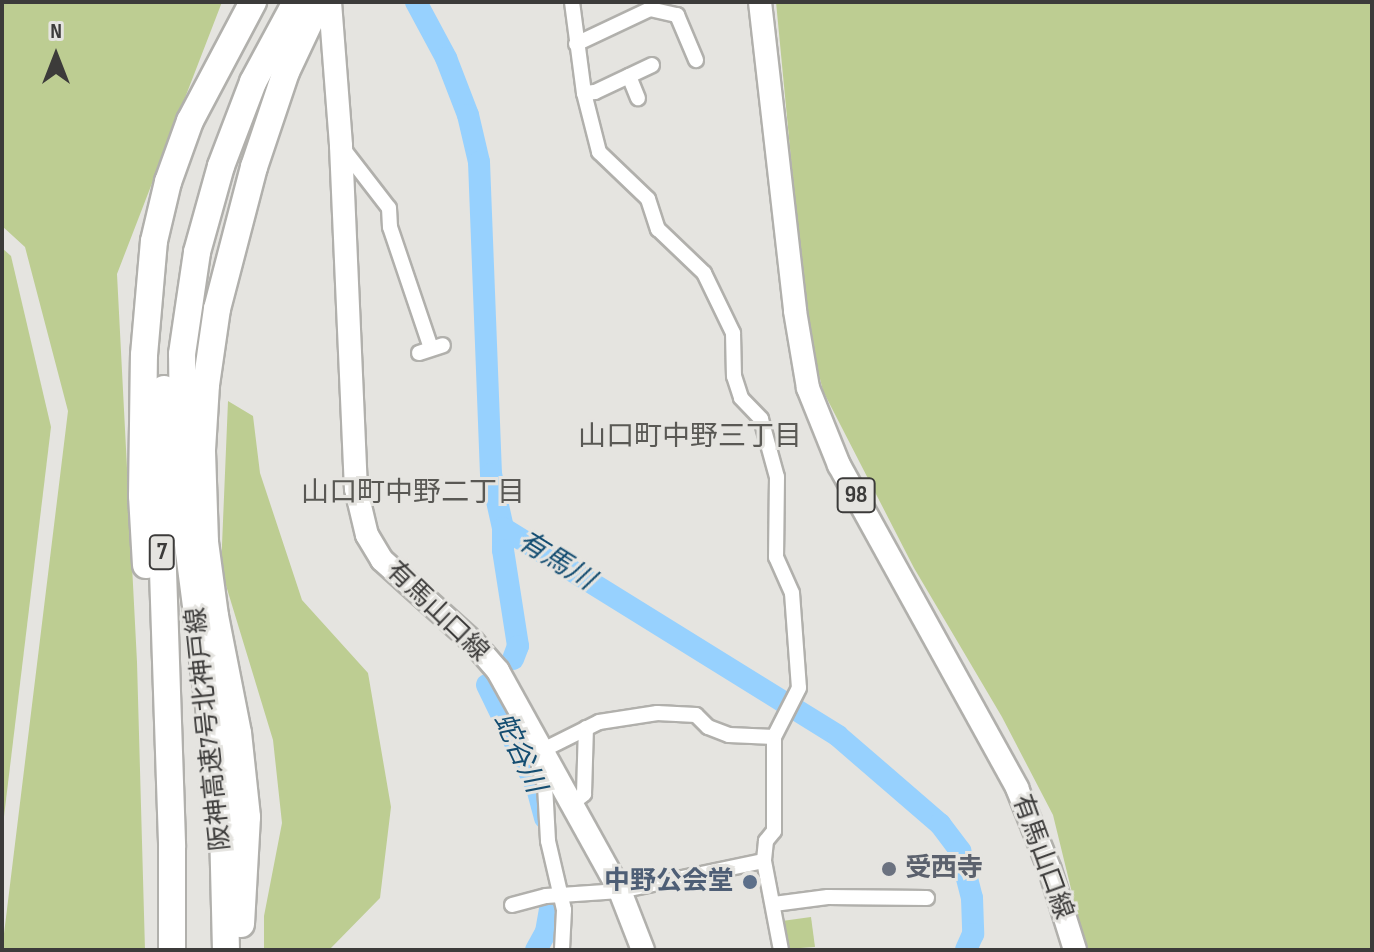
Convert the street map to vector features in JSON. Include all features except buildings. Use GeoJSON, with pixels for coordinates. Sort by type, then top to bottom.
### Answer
{"type":"FeatureCollection","features":[{"type":"Feature","properties":{"kind":"highway"},"geometry":{"type":"LineString","coordinates":[[170,787],[144,529],[146,306],[154,241],[168,182],[206,86],[253,2]]}},
{"type":"Feature","properties":{"kind":"highway","name":"阪神高速7号北神戸線"},"geometry":{"type":"LineString","coordinates":[[172,950],[162,410],[176,277],[237,79],[277,2]]}},
{"type":"Feature","properties":{"kind":"highway","name":"阪神高速7号北神戸線"},"geometry":{"type":"LineString","coordinates":[[226,950],[223,831],[184,514],[180,407],[188,303],[213,162],[296,2]]}},
{"type":"Feature","properties":{"kind":"highway"},"geometry":{"type":"LineString","coordinates":[[239,950],[247,817],[238,733],[211,594],[202,450],[207,374],[217,309],[254,167],[286,72],[319,2]]}},
{"type":"Feature","properties":{"kind":"main road","name":"有馬山口線"},"geometry":{"type":"LineString","coordinates":[[330,2],[341,146],[356,489],[367,535],[382,560],[473,642],[498,671],[620,891],[643,950]]}},
{"type":"Feature","properties":{"kind":"main road","name":"有馬山口線"},"geometry":{"type":"LineString","coordinates":[[760,2],[795,311],[808,388],[839,465],[1017,788],[1050,870],[1075,950]]}},
{"type":"Feature","properties":{"kind":"street"},"geometry":{"type":"LineString","coordinates":[[572,2],[584,93],[599,152],[648,199],[658,229],[704,273],[733,333],[734,376],[741,398],[761,419],[777,477],[776,557],[792,593],[799,688],[775,732],[774,831],[766,841],[764,861],[781,950]]}},
{"type":"Feature","properties":{"kind":"street"},"geometry":{"type":"LineString","coordinates":[[576,44],[650,9],[677,15],[696,60]]}},
{"type":"Feature","properties":{"kind":"street"},"geometry":{"type":"LineString","coordinates":[[680,22],[694,15]]}},
{"type":"Feature","properties":{"kind":"street"},"geometry":{"type":"LineString","coordinates":[[584,93],[595,92],[652,65]]}},
{"type":"Feature","properties":{"kind":"street"},"geometry":{"type":"LineString","coordinates":[[629,76],[638,98]]}},
{"type":"Feature","properties":{"kind":"street"},"geometry":{"type":"LineString","coordinates":[[341,146],[386,202],[390,227],[413,277],[431,349]]}},
{"type":"Feature","properties":{"kind":"street"},"geometry":{"type":"LineString","coordinates":[[562,950],[564,910],[548,841],[545,785],[539,767],[544,756],[599,722],[657,713],[696,715],[708,727],[729,735],[775,732]]}},
{"type":"Feature","properties":{"kind":"street"},"geometry":{"type":"LineString","coordinates":[[570,805],[584,794],[586,728]]}},
{"type":"Feature","properties":{"kind":"street"},"geometry":{"type":"LineString","coordinates":[[512,905],[540,897],[559,898],[620,891],[764,861]]}},
{"type":"Feature","properties":{"kind":"street"},"geometry":{"type":"LineString","coordinates":[[774,904],[828,897],[927,898]]}},
{"type":"Feature","properties":{"kind":"green space"},"geometry":{"type":"Polygon","coordinates":[[[2,2],[222,2],[117,274],[137,662],[145,950],[2,950],[68,411],[25,247],[2,226],[2,2]]]}},
{"type":"Feature","properties":{"kind":"green space"},"geometry":{"type":"Polygon","coordinates":[[[776,2],[1372,2],[1372,950],[1086,950],[1053,815],[1002,717],[914,568],[823,391],[797,287],[793,180],[776,2]]]}},
{"type":"Feature","properties":{"kind":"green space"},"geometry":{"type":"Polygon","coordinates":[[[2,248],[11,256],[51,427],[2,833],[2,248]]]}},
{"type":"Feature","properties":{"kind":"green space"},"geometry":{"type":"Polygon","coordinates":[[[228,401],[253,416],[260,473],[302,600],[368,673],[391,807],[380,898],[329,950],[264,950],[264,916],[282,823],[273,740],[221,569],[228,401]]]}},
{"type":"Feature","properties":{"kind":"green space"},"geometry":{"type":"Polygon","coordinates":[[[811,917],[815,947],[786,949],[782,921],[811,917]]]}},
{"type":"Feature","properties":{"kind":"waterway","name":"有馬川"},"geometry":{"type":"LineString","coordinates":[[416,2],[446,58],[468,115],[479,162],[491,474],[503,528],[838,736],[940,824],[960,851],[972,898],[973,934],[966,950]]}},
{"type":"Feature","properties":{"kind":"waterway","name":"蛇谷川"},"geometry":{"type":"LineString","coordinates":[[503,528],[503,550],[518,646],[513,659]]}},
{"type":"Feature","properties":{"kind":"waterway","name":"蛇谷川"},"geometry":{"type":"LineString","coordinates":[[487,685],[537,788],[545,818]]}},
{"type":"Feature","properties":{"kind":"waterway","name":"蛇谷川"},"geometry":{"type":"LineString","coordinates":[[536,950],[546,932],[551,904]]}},
{"type":"Feature","properties":{"kind":"place","name":"受西寺"},"geometry":{"type":"Point","coordinates":[889,869]}},
{"type":"Feature","properties":{"kind":"place","name":"中野公会堂"},"geometry":{"type":"Point","coordinates":[750,882]}},
{"type":"Feature","properties":{"kind":"district","name":"山口町中野三丁目"},"geometry":{"type":"Point","coordinates":[690,437]}},
{"type":"Feature","properties":{"kind":"district","name":"山口町中野二丁目"},"geometry":{"type":"Point","coordinates":[413,493]}}]}
